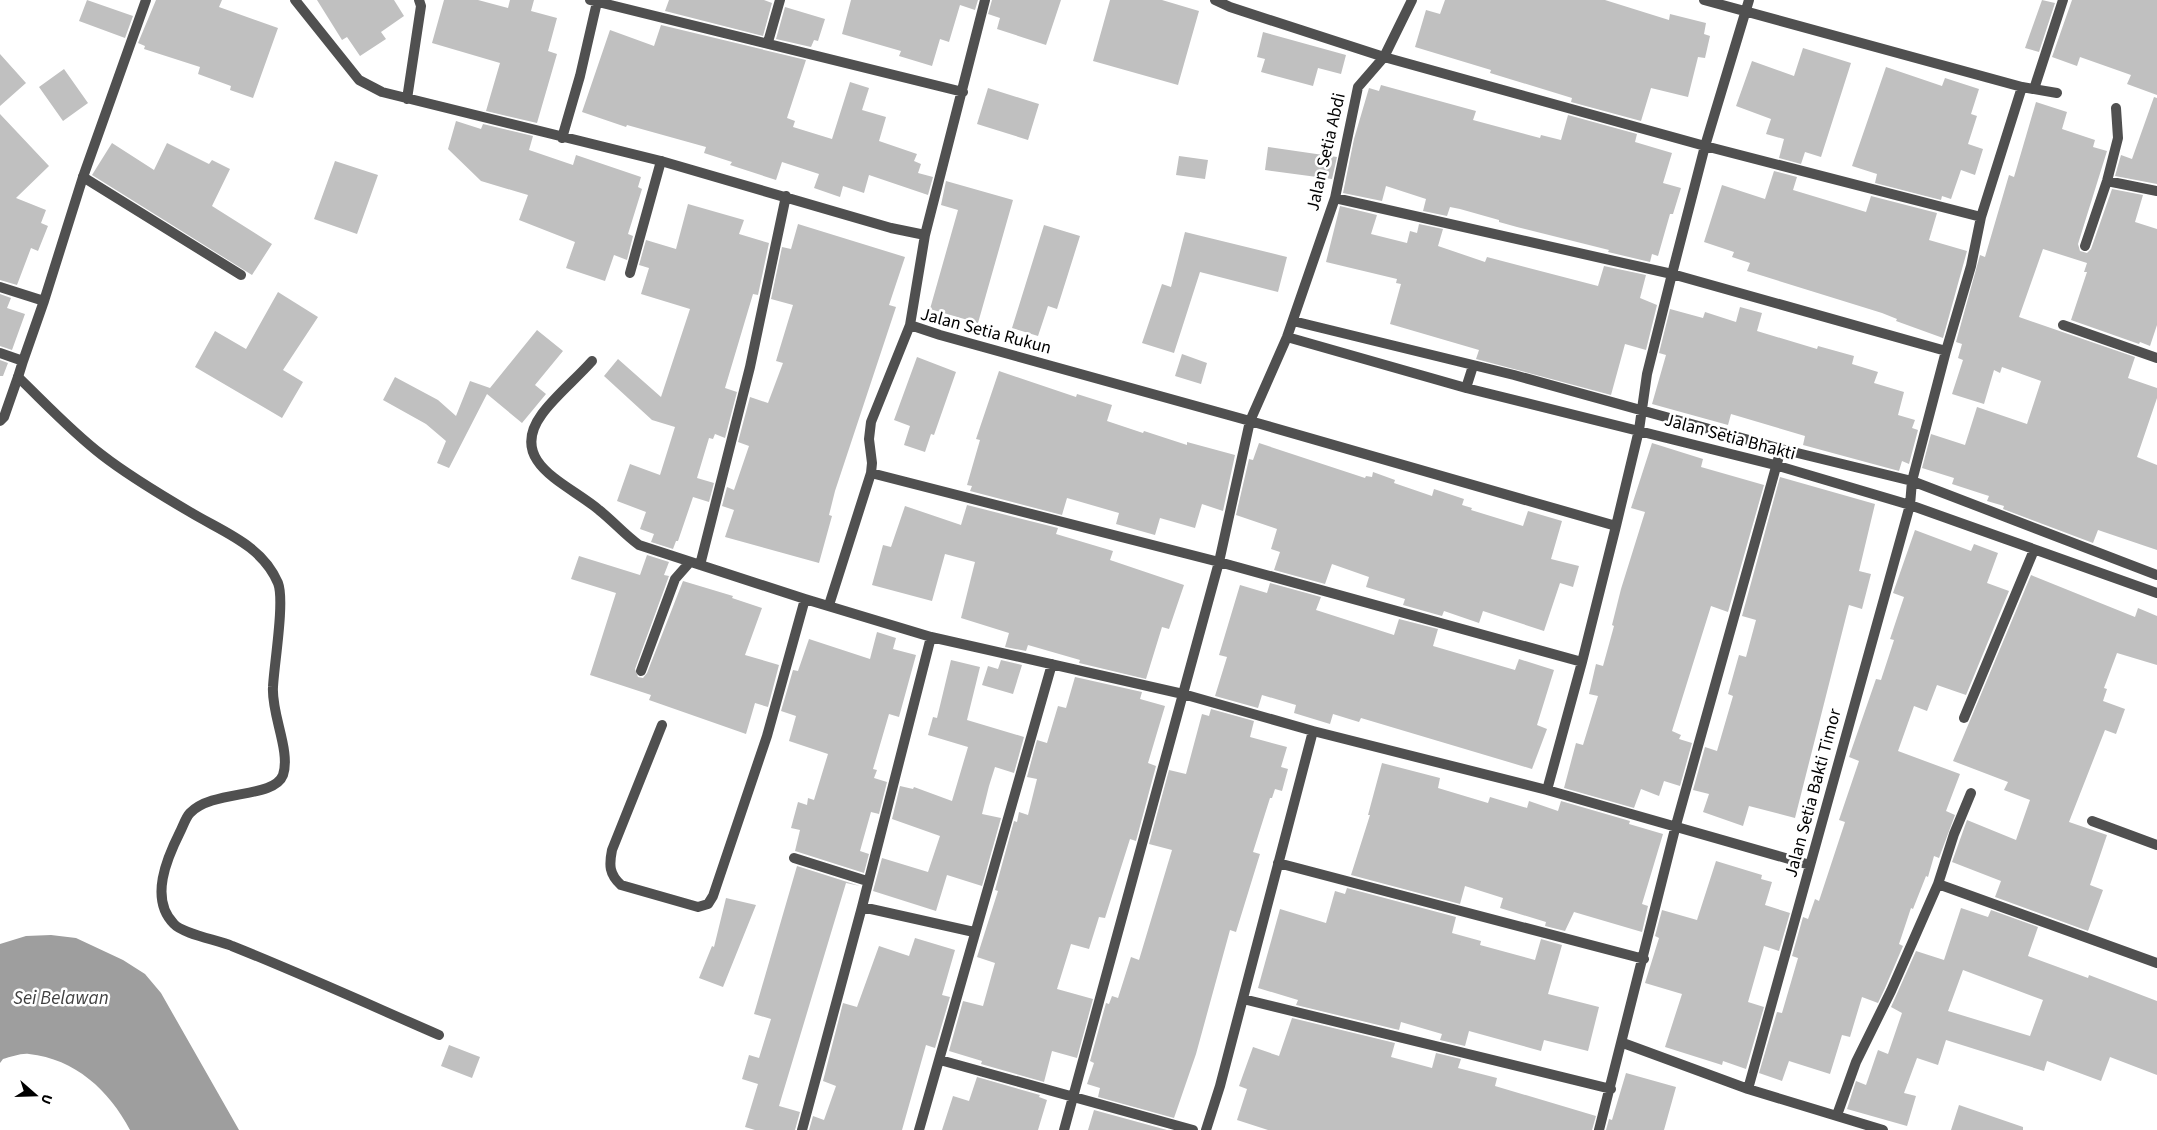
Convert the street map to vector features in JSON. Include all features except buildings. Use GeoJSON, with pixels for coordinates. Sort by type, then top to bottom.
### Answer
{"type":"FeatureCollection","features":[{"type":"Feature","properties":{"kind":"street"},"geometry":{"type":"LineString","coordinates":[[0,421],[4,417],[18,377],[83,177],[146,0]]}},
{"type":"Feature","properties":{"kind":"street"},"geometry":{"type":"LineString","coordinates":[[295,0],[359,80],[382,92],[661,161],[891,228],[925,235]]}},
{"type":"Feature","properties":{"kind":"street"},"geometry":{"type":"LineString","coordinates":[[407,99],[420,6],[419,0]]}},
{"type":"Feature","properties":{"kind":"street"},"geometry":{"type":"LineString","coordinates":[[768,42],[780,0]]}},
{"type":"Feature","properties":{"kind":"street"},"geometry":{"type":"LineString","coordinates":[[910,325],[925,235],[985,0]]}},
{"type":"Feature","properties":{"kind":"street","name":"Jalan Setia Abdi"},"geometry":{"type":"LineString","coordinates":[[1064,1130],[1219,562],[1250,421],[1287,338],[1335,198],[1358,86],[1384,56],[1412,0]]}},
{"type":"Feature","properties":{"kind":"street"},"geometry":{"type":"LineString","coordinates":[[1704,0],[2022,87],[2057,93]]}},
{"type":"Feature","properties":{"kind":"street"},"geometry":{"type":"LineString","coordinates":[[1547,790],[1616,526],[1639,430],[1647,374],[1672,274],[1705,146],[1749,0]]}},
{"type":"Feature","properties":{"kind":"street"},"geometry":{"type":"LineString","coordinates":[[2034,89],[2063,0]]}},
{"type":"Feature","properties":{"kind":"street"},"geometry":{"type":"LineString","coordinates":[[562,138],[580,76],[593,1],[617,2],[963,92]]}},
{"type":"Feature","properties":{"kind":"street"},"geometry":{"type":"LineString","coordinates":[[1216,1],[1384,56],[1705,146],[1981,217]]}},
{"type":"Feature","properties":{"kind":"street","name":"Jalan Setia Bakti Timor"},"geometry":{"type":"LineString","coordinates":[[1748,1089],[1910,505],[1912,481],[1946,351],[1971,266],[1981,217],[2022,87]]}},
{"type":"Feature","properties":{"kind":"street"},"geometry":{"type":"LineString","coordinates":[[2085,246],[2107,181],[2118,138],[2116,108]]}},
{"type":"Feature","properties":{"kind":"street"},"geometry":{"type":"LineString","coordinates":[[630,273],[661,161]]}},
{"type":"Feature","properties":{"kind":"street"},"geometry":{"type":"LineString","coordinates":[[83,177],[241,275]]}},
{"type":"Feature","properties":{"kind":"street"},"geometry":{"type":"LineString","coordinates":[[2107,181],[2157,191]]}},
{"type":"Feature","properties":{"kind":"street"},"geometry":{"type":"LineString","coordinates":[[641,671],[676,579],[695,564],[750,367],[786,196]]}},
{"type":"Feature","properties":{"kind":"street"},"geometry":{"type":"LineString","coordinates":[[1335,198],[1672,274],[1946,351]]}},
{"type":"Feature","properties":{"kind":"street"},"geometry":{"type":"LineString","coordinates":[[0,288],[44,301]]}},
{"type":"Feature","properties":{"kind":"street","name":"Jalan Setia Bhakti"},"geometry":{"type":"LineString","coordinates":[[1293,321],[1642,410],[1781,450],[1912,481],[2157,575]]}},
{"type":"Feature","properties":{"kind":"street","name":"Jalan Setia Rukun"},"geometry":{"type":"LineString","coordinates":[[829,605],[871,473],[870,422],[910,325],[1616,526]]}},
{"type":"Feature","properties":{"kind":"street"},"geometry":{"type":"LineString","coordinates":[[2063,326],[2157,358]]}},
{"type":"Feature","properties":{"kind":"street","name":"Jalan Setia Bhakti"},"geometry":{"type":"LineString","coordinates":[[1287,338],[1466,388],[1775,465],[1910,505],[2157,593]]}},
{"type":"Feature","properties":{"kind":"street"},"geometry":{"type":"LineString","coordinates":[[0,353],[22,361]]}},
{"type":"Feature","properties":{"kind":"street"},"geometry":{"type":"LineString","coordinates":[[592,361],[542,414],[530,440],[533,454],[539,466],[600,510],[622,533],[639,545],[806,600],[829,605],[931,637],[1183,694],[1313,731],[1547,790],[1676,825],[1810,865]]}},
{"type":"Feature","properties":{"kind":"street"},"geometry":{"type":"LineString","coordinates":[[1466,388],[1473,366]]}},
{"type":"Feature","properties":{"kind":"street"},"geometry":{"type":"LineString","coordinates":[[18,377],[102,455],[189,512],[248,545],[265,561],[279,585],[279,623],[272,691],[276,721],[286,763],[282,778],[270,789],[216,798],[190,813],[169,854],[160,894],[166,915],[175,926],[229,945],[327,985],[439,1036]]}},
{"type":"Feature","properties":{"kind":"street"},"geometry":{"type":"LineString","coordinates":[[1600,1130],[1676,825],[1775,465],[1781,450]]}},
{"type":"Feature","properties":{"kind":"street"},"geometry":{"type":"LineString","coordinates":[[871,473],[1219,562],[1582,662]]}},
{"type":"Feature","properties":{"kind":"street"},"geometry":{"type":"LineString","coordinates":[[1964,718],[2034,550]]}},
{"type":"Feature","properties":{"kind":"street"},"geometry":{"type":"LineString","coordinates":[[2109,575],[2117,559]]}},
{"type":"Feature","properties":{"kind":"street"},"geometry":{"type":"LineString","coordinates":[[662,725],[612,850],[609,866],[614,878],[622,885],[698,907],[708,904],[713,896],[767,736],[806,600]]}},
{"type":"Feature","properties":{"kind":"street"},"geometry":{"type":"LineString","coordinates":[[802,1130],[862,907],[867,881],[931,637]]}},
{"type":"Feature","properties":{"kind":"street"},"geometry":{"type":"LineString","coordinates":[[919,1130],[1052,664]]}},
{"type":"Feature","properties":{"kind":"street"},"geometry":{"type":"LineString","coordinates":[[1206,1130],[1220,1086],[1313,731]]}},
{"type":"Feature","properties":{"kind":"street"},"geometry":{"type":"LineString","coordinates":[[1837,1116],[1856,1062],[1891,991],[1938,884],[1954,834],[1971,793]]}},
{"type":"Feature","properties":{"kind":"street"},"geometry":{"type":"LineString","coordinates":[[2092,821],[2157,845]]}},
{"type":"Feature","properties":{"kind":"street"},"geometry":{"type":"LineString","coordinates":[[794,858],[867,881]]}},
{"type":"Feature","properties":{"kind":"street"},"geometry":{"type":"LineString","coordinates":[[1278,863],[1644,959]]}},
{"type":"Feature","properties":{"kind":"street"},"geometry":{"type":"LineString","coordinates":[[1938,884],[2157,963]]}},
{"type":"Feature","properties":{"kind":"street"},"geometry":{"type":"LineString","coordinates":[[862,907],[974,932]]}},
{"type":"Feature","properties":{"kind":"street"},"geometry":{"type":"LineString","coordinates":[[1243,999],[1611,1088]]}},
{"type":"Feature","properties":{"kind":"street"},"geometry":{"type":"LineString","coordinates":[[1622,1043],[1748,1089],[1883,1130]]}},
{"type":"Feature","properties":{"kind":"street"},"geometry":{"type":"LineString","coordinates":[[940,1060],[1193,1130]]}},
{"type":"Feature","properties":{"kind":"water","name":"Sei Belawan"},"geometry":{"type":"Polygon","coordinates":[[[51,935],[76,938],[123,960],[145,974],[161,993],[239,1130],[130,1130],[122,1115],[101,1090],[89,1079],[61,1062],[29,1054],[3,1059],[0,1063],[0,944],[26,936],[51,935]]]}}]}
